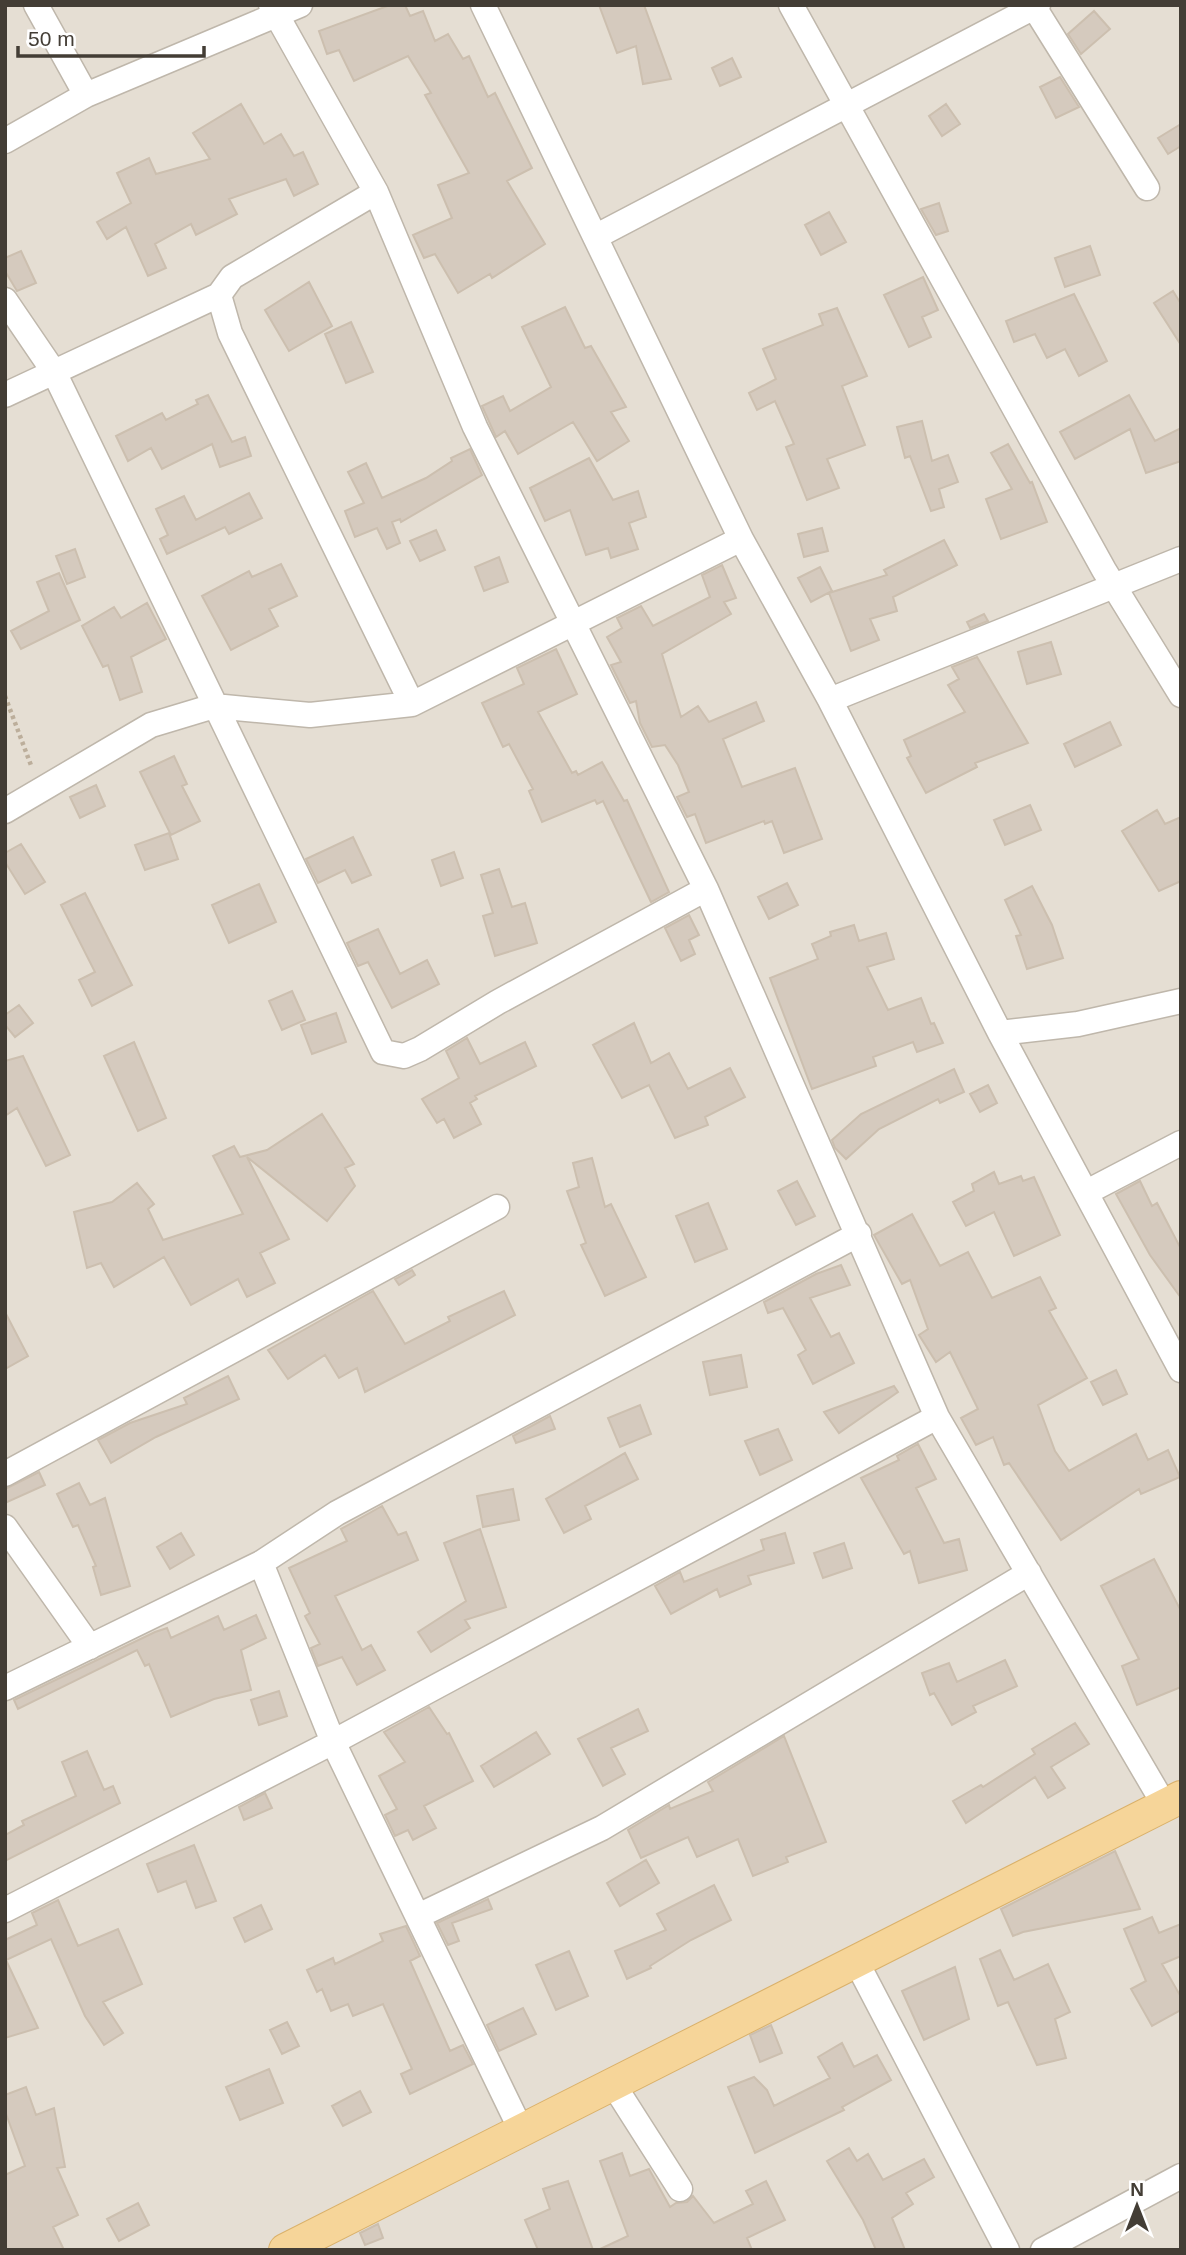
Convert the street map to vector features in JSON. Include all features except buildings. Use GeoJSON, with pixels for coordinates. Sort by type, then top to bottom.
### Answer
{"type":"FeatureCollection","features":[{"type":"Feature","properties":{"kind":"main road"},"geometry":{"type":"LineString","coordinates":[[285,2250],[1173,1801]]}},
{"type":"Feature","properties":{"kind":"street"},"geometry":{"type":"LineString","coordinates":[[36,5],[86,95]]}},
{"type":"Feature","properties":{"kind":"street"},"geometry":{"type":"LineString","coordinates":[[483,5],[741,539],[830,700],[1000,1033],[1181,1370]]}},
{"type":"Feature","properties":{"kind":"street"},"geometry":{"type":"LineString","coordinates":[[791,5],[1114,586],[1181,695]]}},
{"type":"Feature","properties":{"kind":"street"},"geometry":{"type":"LineString","coordinates":[[595,237],[1036,6],[1147,188]]}},
{"type":"Feature","properties":{"kind":"street"},"geometry":{"type":"LineString","coordinates":[[5,141],[86,95],[283,9],[376,192],[475,427],[706,888],[937,1417],[1029,1573],[1173,1801]]}},
{"type":"Feature","properties":{"kind":"street"},"geometry":{"type":"LineString","coordinates":[[5,395],[219,295],[232,277],[376,192]]}},
{"type":"Feature","properties":{"kind":"street"},"geometry":{"type":"LineString","coordinates":[[219,295],[230,333],[412,704]]}},
{"type":"Feature","properties":{"kind":"street"},"geometry":{"type":"LineString","coordinates":[[5,300],[54,372],[383,1052],[404,1056],[420,1049],[498,1002],[706,888]]}},
{"type":"Feature","properties":{"kind":"street"},"geometry":{"type":"LineString","coordinates":[[5,811],[151,725],[214,706],[310,715],[412,704],[741,539]]}},
{"type":"Feature","properties":{"kind":"street"},"geometry":{"type":"LineString","coordinates":[[830,700],[1181,559]]}},
{"type":"Feature","properties":{"kind":"street"},"geometry":{"type":"LineString","coordinates":[[1000,1033],[1078,1024],[1181,1001]]}},
{"type":"Feature","properties":{"kind":"street"},"geometry":{"type":"LineString","coordinates":[[1087,1192],[1181,1143]]}},
{"type":"Feature","properties":{"kind":"street"},"geometry":{"type":"LineString","coordinates":[[5,1474],[497,1207]]}},
{"type":"Feature","properties":{"kind":"street"},"geometry":{"type":"LineString","coordinates":[[5,1688],[261,1563],[337,1513],[859,1234]]}},
{"type":"Feature","properties":{"kind":"street"},"geometry":{"type":"LineString","coordinates":[[5,1910],[333,1742],[937,1417]]}},
{"type":"Feature","properties":{"kind":"street"},"geometry":{"type":"LineString","coordinates":[[5,1527],[90,1647]]}},
{"type":"Feature","properties":{"kind":"street"},"geometry":{"type":"LineString","coordinates":[[261,1563],[333,1742],[522,2130]]}},
{"type":"Feature","properties":{"kind":"street"},"geometry":{"type":"LineString","coordinates":[[418,1916],[602,1828],[1029,1573]]}},
{"type":"Feature","properties":{"kind":"street"},"geometry":{"type":"LineString","coordinates":[[856,1961],[1007,2250]]}},
{"type":"Feature","properties":{"kind":"street"},"geometry":{"type":"LineString","coordinates":[[613,2084],[680,2189]]}},
{"type":"Feature","properties":{"kind":"street"},"geometry":{"type":"LineString","coordinates":[[1043,2250],[1181,2176]]}},
{"type":"Feature","properties":{"kind":"path"},"geometry":{"type":"LineString","coordinates":[[5,696],[41,790]]}},
{"type":"Feature","properties":{"kind":"shaded area"},"geometry":{"type":"Polygon","coordinates":[[[5,5],[1181,5],[1181,2250],[5,2250],[5,5]]]}}]}
